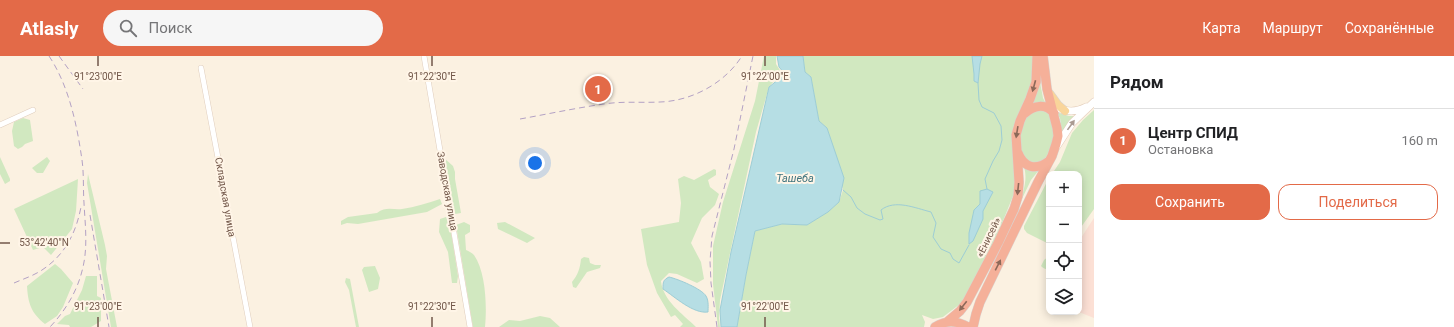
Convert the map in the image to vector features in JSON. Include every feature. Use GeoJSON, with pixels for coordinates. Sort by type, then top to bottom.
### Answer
{"type":"FeatureCollection","features":[{"type":"Feature","properties":{"kind":"highway","name":"«Енисей»"},"geometry":{"type":"LineString","coordinates":[[935,327],[947,322],[960,311],[967,302],[998,244],[1014,209],[1018,196],[1019,182],[1016,150],[1018,127],[1036,82],[1037,56]]}},
{"type":"Feature","properties":{"kind":"highway"},"geometry":{"type":"LineString","coordinates":[[974,327],[980,302],[1054,152],[1058,136],[1047,89],[1043,56]]}},
{"type":"Feature","properties":{"kind":"highway"},"geometry":{"type":"LineString","coordinates":[[1023,115],[1039,106],[1051,109]]}},
{"type":"Feature","properties":{"kind":"highway"},"geometry":{"type":"LineString","coordinates":[[1016,150],[1024,163],[1030,166],[1042,166],[1049,160]]}},
{"type":"Feature","properties":{"kind":"highway"},"geometry":{"type":"LineString","coordinates":[[947,322],[961,323],[968,327]]}},
{"type":"Feature","properties":{"kind":"main road"},"geometry":{"type":"LineString","coordinates":[[1047,89],[1055,102],[1065,111]]}},
{"type":"Feature","properties":{"kind":"main road"},"geometry":{"type":"LineString","coordinates":[[1051,109],[1076,111],[1094,103]]}},
{"type":"Feature","properties":{"kind":"main road"},"geometry":{"type":"LineString","coordinates":[[1054,152],[1072,123],[1094,103]]}},
{"type":"Feature","properties":{"kind":"street","name":"Заводская улица"},"geometry":{"type":"LineString","coordinates":[[424,56],[470,327]]}},
{"type":"Feature","properties":{"kind":"street","name":"Складская улица"},"geometry":{"type":"LineString","coordinates":[[201,68],[250,327]]}},
{"type":"Feature","properties":{"kind":"street"},"geometry":{"type":"LineString","coordinates":[[0,125],[33,110]]}},
{"type":"Feature","properties":{"kind":"shaded area"},"geometry":{"type":"Polygon","coordinates":[[[1094,218],[1094,318],[1082,313],[1082,236],[1094,218]]]}},
{"type":"Feature","properties":{"kind":"green space"},"geometry":{"type":"Polygon","coordinates":[[[764,56],[776,56],[776,64],[781,72],[769,87],[756,132],[720,300],[720,327],[718,327],[713,284],[713,246],[723,202],[755,101],[764,56]]]}},
{"type":"Feature","properties":{"kind":"green space"},"geometry":{"type":"Polygon","coordinates":[[[803,56],[1033,56],[1033,81],[1028,98],[1014,125],[1012,134],[1016,183],[1013,196],[994,243],[964,301],[943,317],[933,319],[922,315],[925,322],[924,327],[737,327],[755,231],[782,224],[807,225],[828,212],[839,202],[843,190],[835,153],[827,128],[819,121],[811,77],[805,72],[803,56]]]}},
{"type":"Feature","properties":{"kind":"green space"},"geometry":{"type":"Polygon","coordinates":[[[1040,82],[1043,98],[1046,104],[1031,104],[1040,82]]]}},
{"type":"Feature","properties":{"kind":"green space"},"geometry":{"type":"Polygon","coordinates":[[[1040,109],[1050,113],[1054,125],[1054,133],[1048,155],[1041,162],[1036,163],[1027,161],[1020,149],[1019,140],[1021,126],[1025,118],[1031,113],[1040,109]]]}},
{"type":"Feature","properties":{"kind":"green space"},"geometry":{"type":"Polygon","coordinates":[[[1094,110],[1094,209],[1082,226],[1082,171],[1054,171],[1060,162],[1072,133],[1094,110]]]}},
{"type":"Feature","properties":{"kind":"green space"},"geometry":{"type":"Polygon","coordinates":[[[1056,112],[1069,116],[1075,116],[1062,132],[1060,118],[1056,112]]]}},
{"type":"Feature","properties":{"kind":"green space"},"geometry":{"type":"Polygon","coordinates":[[[23,118],[30,120],[33,141],[18,149],[14,146],[12,131],[14,122],[23,118]]]}},
{"type":"Feature","properties":{"kind":"green space"},"geometry":{"type":"Polygon","coordinates":[[[0,157],[10,179],[10,181],[5,184],[0,174],[0,157]]]}},
{"type":"Feature","properties":{"kind":"green space"},"geometry":{"type":"Polygon","coordinates":[[[47,157],[50,161],[43,173],[37,173],[32,168],[47,157]]]}},
{"type":"Feature","properties":{"kind":"green space"},"geometry":{"type":"Polygon","coordinates":[[[444,158],[453,166],[455,172],[461,213],[455,214],[444,166],[444,158]]]}},
{"type":"Feature","properties":{"kind":"green space"},"geometry":{"type":"Polygon","coordinates":[[[1024,167],[1039,170],[1031,180],[1019,205],[1025,181],[1024,167]]]}},
{"type":"Feature","properties":{"kind":"green space"},"geometry":{"type":"Polygon","coordinates":[[[714,169],[716,170],[716,175],[708,180],[710,187],[719,194],[715,205],[702,218],[691,243],[701,262],[704,279],[697,283],[677,274],[669,273],[661,281],[665,295],[674,307],[696,327],[680,327],[683,324],[675,315],[671,317],[657,293],[647,265],[641,229],[679,222],[681,203],[678,179],[684,176],[694,180],[714,169]]]}},
{"type":"Feature","properties":{"kind":"green space"},"geometry":{"type":"Polygon","coordinates":[[[88,174],[105,245],[107,256],[106,269],[117,327],[111,327],[87,183],[88,174]]]}},
{"type":"Feature","properties":{"kind":"green space"},"geometry":{"type":"Polygon","coordinates":[[[78,179],[76,211],[72,229],[51,255],[43,247],[33,250],[14,209],[78,179]]]}},
{"type":"Feature","properties":{"kind":"green space"},"geometry":{"type":"Polygon","coordinates":[[[1046,184],[1046,242],[1027,233],[1024,226],[1046,184]]]}},
{"type":"Feature","properties":{"kind":"green space"},"geometry":{"type":"Polygon","coordinates":[[[440,199],[442,204],[427,212],[358,224],[347,223],[341,225],[341,221],[348,217],[377,213],[386,209],[407,208],[440,199]]]}},
{"type":"Feature","properties":{"kind":"green space"},"geometry":{"type":"Polygon","coordinates":[[[446,217],[450,226],[458,276],[457,283],[452,283],[448,252],[439,232],[440,219],[446,217]]]}},
{"type":"Feature","properties":{"kind":"green space"},"geometry":{"type":"Polygon","coordinates":[[[464,222],[470,225],[470,232],[465,235],[466,250],[474,255],[478,262],[485,290],[485,327],[473,327],[456,225],[464,222]]]}},
{"type":"Feature","properties":{"kind":"green space"},"geometry":{"type":"Polygon","coordinates":[[[505,222],[535,238],[527,243],[498,229],[497,223],[505,222]]]}},
{"type":"Feature","properties":{"kind":"green space"},"geometry":{"type":"Polygon","coordinates":[[[584,257],[589,258],[590,263],[601,265],[600,268],[587,272],[576,288],[573,287],[572,282],[576,277],[581,259],[584,257]]]}},
{"type":"Feature","properties":{"kind":"green space"},"geometry":{"type":"Polygon","coordinates":[[[1046,258],[1046,269],[1041,266],[1046,258]]]}},
{"type":"Feature","properties":{"kind":"green space"},"geometry":{"type":"Polygon","coordinates":[[[55,264],[73,283],[63,307],[57,316],[45,324],[33,312],[28,298],[27,286],[55,264]]]}},
{"type":"Feature","properties":{"kind":"green space"},"geometry":{"type":"Polygon","coordinates":[[[375,266],[380,278],[378,289],[369,292],[362,270],[364,267],[375,266]]]}},
{"type":"Feature","properties":{"kind":"green space"},"geometry":{"type":"Polygon","coordinates":[[[86,276],[97,276],[97,296],[101,298],[101,321],[91,327],[70,327],[69,325],[57,324],[65,316],[70,314],[82,290],[86,276]]]}},
{"type":"Feature","properties":{"kind":"green space"},"geometry":{"type":"Polygon","coordinates":[[[346,278],[350,279],[359,327],[356,327],[349,290],[345,282],[346,278]]]}},
{"type":"Feature","properties":{"kind":"green space"},"geometry":{"type":"Polygon","coordinates":[[[540,316],[550,318],[560,327],[499,327],[509,320],[520,321],[540,316]]]}},
{"type":"Feature","properties":{"kind":"water","name":"Ташеба"},"geometry":{"type":"Polygon","coordinates":[[[777,56],[803,56],[805,72],[811,77],[819,121],[827,128],[844,178],[839,202],[828,212],[807,225],[782,224],[755,231],[737,327],[721,327],[720,310],[731,252],[769,87],[785,74],[779,67],[777,56]]]}},
{"type":"Feature","properties":{"kind":"water"},"geometry":{"type":"Polygon","coordinates":[[[972,56],[982,56],[978,83],[974,81],[972,56]]]}},
{"type":"Feature","properties":{"kind":"water"},"geometry":{"type":"Polygon","coordinates":[[[987,189],[993,192],[983,211],[983,219],[973,241],[969,244],[969,233],[974,210],[980,204],[980,191],[987,189]]]}},
{"type":"Feature","properties":{"kind":"water"},"geometry":{"type":"Polygon","coordinates":[[[669,277],[704,293],[708,300],[708,312],[702,312],[690,308],[663,289],[664,282],[669,277]]]}},
{"type":"Feature","properties":{"kind":"waterway"},"geometry":{"type":"LineString","coordinates":[[978,83],[979,100],[982,107],[994,113],[1001,126],[1002,140],[999,151],[985,179],[987,189]]}},
{"type":"Feature","properties":{"kind":"waterway"},"geometry":{"type":"LineString","coordinates":[[843,190],[851,197],[857,208],[865,214],[880,220],[883,219],[881,210],[892,205],[905,205],[931,212],[936,223],[933,237],[941,249],[950,253],[953,259],[959,263],[969,245]]}},
{"type":"Feature","properties":{"kind":"railway"},"geometry":{"type":"LineString","coordinates":[[49,56],[67,93],[78,133],[83,165],[86,235],[85,259],[75,292],[66,307],[50,327]]}},
{"type":"Feature","properties":{"kind":"railway"},"geometry":{"type":"LineString","coordinates":[[59,56],[83,89]]}},
{"type":"Feature","properties":{"kind":"railway"},"geometry":{"type":"LineString","coordinates":[[520,119],[611,103],[660,102],[684,98],[707,89],[717,82],[735,66],[742,56]]}},
{"type":"Feature","properties":{"kind":"railway"},"geometry":{"type":"LineString","coordinates":[[717,327],[711,283],[710,261],[712,236],[734,149],[753,56]]}},
{"type":"Feature","properties":{"kind":"railway"},"geometry":{"type":"LineString","coordinates":[[14,283],[39,272],[57,257],[73,234],[81,207]]}},
{"type":"Feature","properties":{"kind":"railway"},"geometry":{"type":"LineString","coordinates":[[90,215],[109,327]]}},
{"type":"Feature","properties":{"kind":"place","name":"Центр СПИД"},"geometry":{"type":"Point","coordinates":[598,89]}}]}
